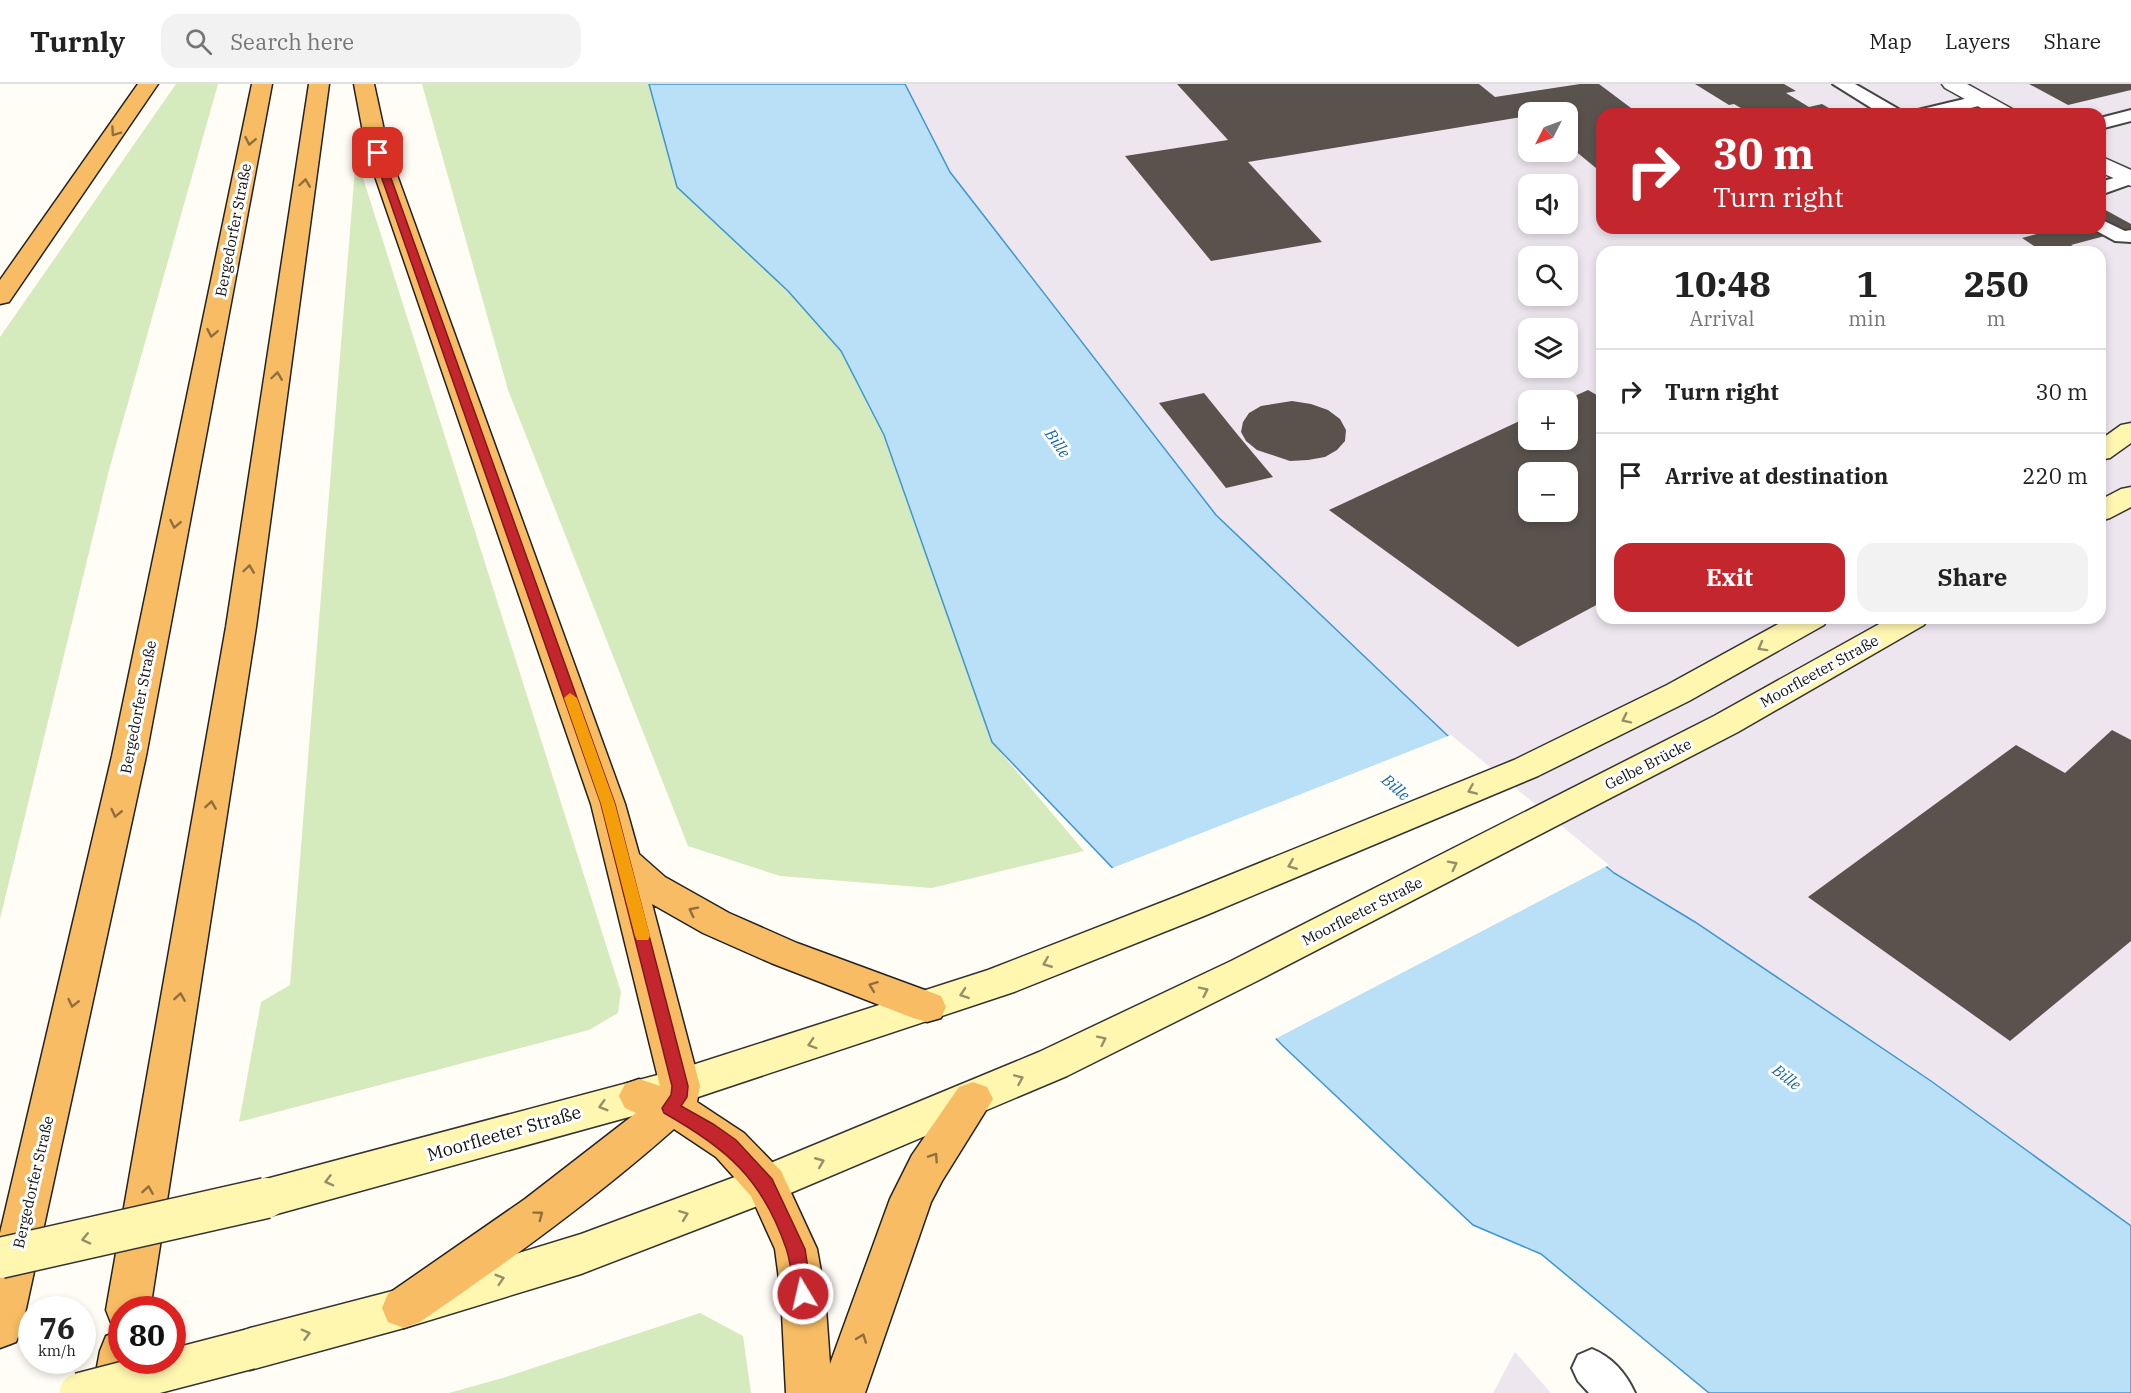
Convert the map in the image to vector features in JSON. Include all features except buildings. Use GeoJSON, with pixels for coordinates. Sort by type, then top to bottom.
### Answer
{"type":"FeatureCollection","features":[{"type":"Feature","properties":{"kind":"highway"},"geometry":{"type":"LineString","coordinates":[[0,297],[148,84]]}},
{"type":"Feature","properties":{"kind":"highway","name":"Bergedorfer Straße"},"geometry":{"type":"LineString","coordinates":[[0,1327],[129,756],[262,84]]}},
{"type":"Feature","properties":{"kind":"highway"},"geometry":{"type":"LineString","coordinates":[[130,1296],[241,627],[319,84]]}},
{"type":"Feature","properties":{"kind":"highway"},"geometry":{"type":"LineString","coordinates":[[364,84],[378,153],[608,804],[624,862],[663,1097],[637,1138],[536,1218],[404,1308]]}},
{"type":"Feature","properties":{"kind":"highway"},"geometry":{"type":"LineString","coordinates":[[624,862],[652,887],[716,923],[784,953],[927,1007]]}},
{"type":"Feature","properties":{"kind":"highway"},"geometry":{"type":"LineString","coordinates":[[663,1097],[730,1145],[766,1184],[796,1249],[803,1294],[809,1393]]}},
{"type":"Feature","properties":{"kind":"highway"},"geometry":{"type":"LineString","coordinates":[[842,1393],[911,1199],[927,1168],[973,1099]]}},
{"type":"Feature","properties":{"kind":"highway"},"geometry":{"type":"LineString","coordinates":[[115,1393],[118,1374]]}},
{"type":"Feature","properties":{"kind":"main road"},"geometry":{"type":"LineString","coordinates":[[2106,448],[2131,431]]}},
{"type":"Feature","properties":{"kind":"main road"},"geometry":{"type":"LineString","coordinates":[[2106,510],[2131,495]]}},
{"type":"Feature","properties":{"kind":"main road","name":"Moorfleeter Straße"},"geometry":{"type":"LineString","coordinates":[[0,1258],[266,1198],[663,1097],[1001,981],[1526,768],[1678,693],[1802,624]]}},
{"type":"Feature","properties":{"kind":"main road","name":"Moorfleeter Straße"},"geometry":{"type":"LineString","coordinates":[[1725,724],[1902,624]]}},
{"type":"Feature","properties":{"kind":"main road","name":"Gelbe Brücke"},"geometry":{"type":"LineString","coordinates":[[1571,804],[1725,724]]}},
{"type":"Feature","properties":{"kind":"main road","name":"Moorfleeter Straße"},"geometry":{"type":"LineString","coordinates":[[973,1099],[1053,1064],[1151,1016],[1571,804]]}},
{"type":"Feature","properties":{"kind":"main road"},"geometry":{"type":"LineString","coordinates":[[80,1393],[404,1308],[581,1254],[766,1184],[973,1099]]}},
{"type":"Feature","properties":{"kind":"street"},"geometry":{"type":"LineString","coordinates":[[1952,84],[1996,108]]}},
{"type":"Feature","properties":{"kind":"street"},"geometry":{"type":"LineString","coordinates":[[2106,166],[2130,178]]}},
{"type":"Feature","properties":{"kind":"lane"},"geometry":{"type":"LineString","coordinates":[[1842,84],[1884,108]]}},
{"type":"Feature","properties":{"kind":"lane"},"geometry":{"type":"LineString","coordinates":[[1948,108],[1981,100]]}},
{"type":"Feature","properties":{"kind":"lane"},"geometry":{"type":"LineString","coordinates":[[2106,122],[2131,115]]}},
{"type":"Feature","properties":{"kind":"lane"},"geometry":{"type":"LineString","coordinates":[[2106,187],[2130,178]]}},
{"type":"Feature","properties":{"kind":"lane"},"geometry":{"type":"LineString","coordinates":[[2106,228],[2122,237],[2131,236]]}},
{"type":"Feature","properties":{"kind":"shaded area"},"geometry":{"type":"Polygon","coordinates":[[[905,84],[2131,84],[2131,1226],[1931,1081],[1695,922],[1614,873],[1448,736],[1216,515],[950,172],[905,84]]]}},
{"type":"Feature","properties":{"kind":"shaded area"},"geometry":{"type":"Polygon","coordinates":[[[1515,1352],[1551,1393],[1493,1393],[1515,1352]]]}},
{"type":"Feature","properties":{"kind":"green space"},"geometry":{"type":"Polygon","coordinates":[[[176,84],[218,84],[109,470],[0,919],[0,337],[176,84]]]}},
{"type":"Feature","properties":{"kind":"green space"},"geometry":{"type":"Polygon","coordinates":[[[422,84],[649,84],[677,187],[788,291],[841,351],[884,435],[992,742],[1084,851],[932,888],[780,876],[688,846],[508,390],[422,84]]]}},
{"type":"Feature","properties":{"kind":"green space"},"geometry":{"type":"Polygon","coordinates":[[[356,156],[621,992],[618,1013],[589,1030],[239,1122],[261,1002],[290,985],[356,156]]]}},
{"type":"Feature","properties":{"kind":"green space"},"geometry":{"type":"Polygon","coordinates":[[[700,1313],[743,1336],[751,1393],[449,1393],[506,1377],[700,1313]]]}},
{"type":"Feature","properties":{"kind":"water","name":"Bille"},"geometry":{"type":"Polygon","coordinates":[[[649,84],[905,84],[950,172],[1216,515],[1448,736],[1614,873],[1695,922],[1931,1081],[2131,1226],[2131,1393],[1709,1393],[1541,1254],[1473,1225],[1282,1045],[992,742],[884,435],[841,351],[788,291],[677,187],[649,84]]]}},
{"type":"Feature","properties":{"kind":"pier"},"geometry":{"type":"Polygon","coordinates":[[[1451,735],[1609,865],[1273,1040],[1110,869],[1451,735]]]}},
{"type":"Feature","properties":{"kind":"slow traffic"},"geometry":{"type":"LineString","coordinates":[[570,698],[608,804],[643,936]]}},
{"type":"Feature","properties":{"kind":"route"},"geometry":{"type":"LineString","coordinates":[[378,153],[608,804],[680,1086],[679,1097],[670,1108],[730,1145],[766,1184],[796,1249],[803,1294]]}}]}
